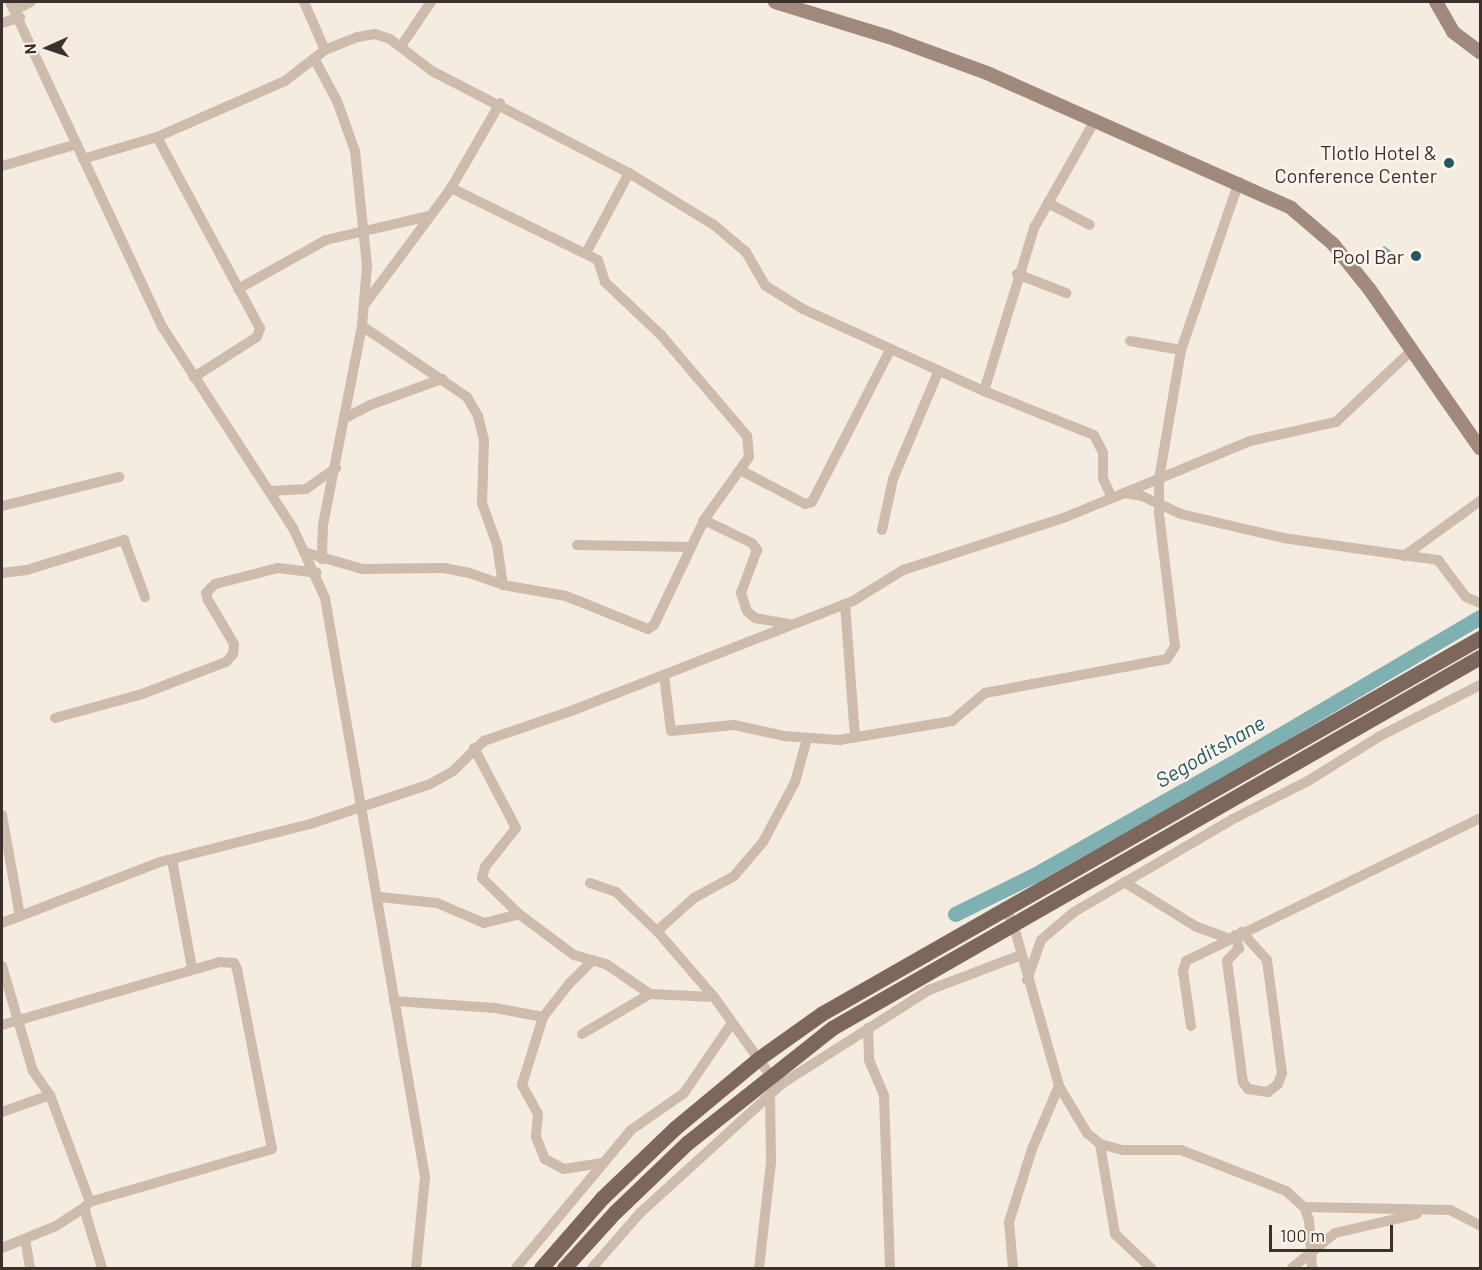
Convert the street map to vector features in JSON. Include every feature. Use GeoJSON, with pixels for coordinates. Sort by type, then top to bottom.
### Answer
{"type":"FeatureCollection","features":[{"type":"Feature","properties":{"kind":"main road"},"geometry":{"type":"LineString","coordinates":[[541,1269],[623,1178],[758,1059],[852,994],[1480,638]]}},
{"type":"Feature","properties":{"kind":"main road"},"geometry":{"type":"LineString","coordinates":[[564,1269],[659,1168],[770,1075],[832,1028],[1480,657]]}},
{"type":"Feature","properties":{"kind":"main road"},"geometry":{"type":"LineString","coordinates":[[946,940],[955,957]]}},
{"type":"Feature","properties":{"kind":"street"},"geometry":{"type":"LineString","coordinates":[[2,23],[15,9],[32,2]]}},
{"type":"Feature","properties":{"kind":"street"},"geometry":{"type":"LineString","coordinates":[[304,2],[326,50]]}},
{"type":"Feature","properties":{"kind":"street"},"geometry":{"type":"LineString","coordinates":[[401,46],[431,2]]}},
{"type":"Feature","properties":{"kind":"street"},"geometry":{"type":"LineString","coordinates":[[775,2],[889,37],[987,73],[1239,182],[1291,208],[1333,244],[1413,349],[1480,448]]}},
{"type":"Feature","properties":{"kind":"street"},"geometry":{"type":"LineString","coordinates":[[1436,2],[1453,32],[1480,52]]}},
{"type":"Feature","properties":{"kind":"street"},"geometry":{"type":"LineString","coordinates":[[15,9],[163,328],[270,491],[307,553],[316,573],[330,619],[359,806],[380,897],[394,1001],[425,1177],[416,1269]]}},
{"type":"Feature","properties":{"kind":"street"},"geometry":{"type":"LineString","coordinates":[[83,159],[157,137],[285,81],[326,50],[358,37],[375,34],[401,46],[432,71],[500,103],[629,173],[714,225],[738,244],[766,286],[839,328],[984,391],[1094,435],[1103,453],[1103,478],[1112,498]]}},
{"type":"Feature","properties":{"kind":"street"},"geometry":{"type":"LineString","coordinates":[[315,60],[337,101],[355,151],[366,231],[362,326],[323,525],[322,559]]}},
{"type":"Feature","properties":{"kind":"street"},"geometry":{"type":"LineString","coordinates":[[364,307],[451,188],[500,103]]}},
{"type":"Feature","properties":{"kind":"street"},"geometry":{"type":"LineString","coordinates":[[984,391],[1017,274],[1048,203],[1095,120]]}},
{"type":"Feature","properties":{"kind":"street"},"geometry":{"type":"LineString","coordinates":[[157,137],[260,333],[194,376]]}},
{"type":"Feature","properties":{"kind":"street"},"geometry":{"type":"LineString","coordinates":[[2,166],[77,144]]}},
{"type":"Feature","properties":{"kind":"street"},"geometry":{"type":"LineString","coordinates":[[586,253],[629,173]]}},
{"type":"Feature","properties":{"kind":"street"},"geometry":{"type":"LineString","coordinates":[[664,675],[671,731],[734,725],[807,739],[855,738],[958,719],[985,693],[1167,660],[1175,646],[1158,504],[1159,479],[1181,350],[1239,182]]}},
{"type":"Feature","properties":{"kind":"street"},"geometry":{"type":"LineString","coordinates":[[307,553],[362,569],[456,570],[503,585],[566,597],[648,629],[654,625],[704,520],[742,471],[749,458],[747,436],[661,335],[605,282],[597,260],[451,188]]}},
{"type":"Feature","properties":{"kind":"street"},"geometry":{"type":"LineString","coordinates":[[1048,203],[1090,225]]}},
{"type":"Feature","properties":{"kind":"street"},"geometry":{"type":"LineString","coordinates":[[238,289],[316,245],[429,216]]}},
{"type":"Feature","properties":{"kind":"street"},"geometry":{"type":"LineString","coordinates":[[1017,274],[1066,293]]}},
{"type":"Feature","properties":{"kind":"street"},"geometry":{"type":"LineString","coordinates":[[362,326],[467,398],[482,428],[482,503],[496,545],[503,585]]}},
{"type":"Feature","properties":{"kind":"street"},"geometry":{"type":"LineString","coordinates":[[1130,341],[1181,350]]}},
{"type":"Feature","properties":{"kind":"street"},"geometry":{"type":"LineString","coordinates":[[2,923],[172,860],[310,824],[443,778],[474,748],[499,734],[664,675],[789,624],[845,604],[903,570],[1045,525],[1250,441],[1342,418],[1393,364],[1413,349]]}},
{"type":"Feature","properties":{"kind":"street"},"geometry":{"type":"LineString","coordinates":[[742,471],[805,504],[812,502],[890,350]]}},
{"type":"Feature","properties":{"kind":"street"},"geometry":{"type":"LineString","coordinates":[[882,530],[893,479],[939,370]]}},
{"type":"Feature","properties":{"kind":"street"},"geometry":{"type":"LineString","coordinates":[[345,418],[370,405],[442,379]]}},
{"type":"Feature","properties":{"kind":"street"},"geometry":{"type":"LineString","coordinates":[[270,491],[306,489],[336,468]]}},
{"type":"Feature","properties":{"kind":"street"},"geometry":{"type":"LineString","coordinates":[[2,506],[119,477]]}},
{"type":"Feature","properties":{"kind":"street"},"geometry":{"type":"LineString","coordinates":[[1124,493],[1181,514],[1283,538],[1438,560],[1466,597],[1480,603]]}},
{"type":"Feature","properties":{"kind":"street"},"geometry":{"type":"LineString","coordinates":[[1404,556],[1480,501]]}},
{"type":"Feature","properties":{"kind":"street"},"geometry":{"type":"LineString","coordinates":[[704,520],[752,543],[757,550],[741,593],[747,611],[755,618],[789,624]]}},
{"type":"Feature","properties":{"kind":"street"},"geometry":{"type":"LineString","coordinates":[[2,573],[27,570],[124,540],[145,597]]}},
{"type":"Feature","properties":{"kind":"street"},"geometry":{"type":"LineString","coordinates":[[577,545],[691,547]]}},
{"type":"Feature","properties":{"kind":"street"},"geometry":{"type":"LineString","coordinates":[[55,718],[142,694],[226,662],[233,654],[234,644],[208,600],[206,593],[215,584],[278,568],[316,573]]}},
{"type":"Feature","properties":{"kind":"street"},"geometry":{"type":"LineString","coordinates":[[845,604],[855,738]]}},
{"type":"Feature","properties":{"kind":"street"},"geometry":{"type":"LineString","coordinates":[[1027,980],[1044,936],[1074,912],[1308,781],[1380,736],[1480,685]]}},
{"type":"Feature","properties":{"kind":"street"},"geometry":{"type":"LineString","coordinates":[[657,931],[694,898],[734,876],[763,842],[795,782],[807,739]]}},
{"type":"Feature","properties":{"kind":"street"},"geometry":{"type":"LineString","coordinates":[[474,748],[516,828],[485,867],[482,878],[519,914],[573,956],[593,960],[618,970],[650,994]]}},
{"type":"Feature","properties":{"kind":"street"},"geometry":{"type":"LineString","coordinates":[[2,814],[20,916]]}},
{"type":"Feature","properties":{"kind":"street"},"geometry":{"type":"LineString","coordinates":[[1191,1026],[1183,965],[1235,935],[1480,818]]}},
{"type":"Feature","properties":{"kind":"street"},"geometry":{"type":"LineString","coordinates":[[172,860],[192,968]]}},
{"type":"Feature","properties":{"kind":"street"},"geometry":{"type":"LineString","coordinates":[[1124,882],[1197,927],[1235,935],[1267,960],[1282,1073],[1278,1084],[1268,1092],[1248,1089],[1243,1082],[1227,961],[1239,948],[1235,935]]}},
{"type":"Feature","properties":{"kind":"street"},"geometry":{"type":"LineString","coordinates":[[590,883],[616,892],[657,931],[714,997],[770,1075]]}},
{"type":"Feature","properties":{"kind":"street"},"geometry":{"type":"LineString","coordinates":[[380,897],[437,903],[484,923],[519,914]]}},
{"type":"Feature","properties":{"kind":"street"},"geometry":{"type":"LineString","coordinates":[[1004,907],[1013,923],[1027,980],[1059,1086],[1076,1119],[1100,1144],[1115,1234],[1151,1269]]}},
{"type":"Feature","properties":{"kind":"street"},"geometry":{"type":"LineString","coordinates":[[592,1269],[640,1213],[770,1094],[868,1028],[940,985],[1021,955]]}},
{"type":"Feature","properties":{"kind":"street"},"geometry":{"type":"LineString","coordinates":[[593,960],[569,984],[543,1017],[522,1076],[524,1092],[538,1114],[538,1144],[545,1159],[564,1169],[603,1163]]}},
{"type":"Feature","properties":{"kind":"street"},"geometry":{"type":"LineString","coordinates":[[2,1025],[192,968],[228,961],[237,969],[272,1149],[87,1205],[25,1239],[2,1248]]}},
{"type":"Feature","properties":{"kind":"street"},"geometry":{"type":"LineString","coordinates":[[2,966],[20,1019],[33,1071],[50,1095],[87,1205],[102,1269]]}},
{"type":"Feature","properties":{"kind":"street"},"geometry":{"type":"LineString","coordinates":[[582,1034],[650,994],[714,997]]}},
{"type":"Feature","properties":{"kind":"street"},"geometry":{"type":"LineString","coordinates":[[394,1001],[495,1008],[543,1017]]}},
{"type":"Feature","properties":{"kind":"street"},"geometry":{"type":"LineString","coordinates":[[516,1269],[631,1130],[684,1093],[732,1023]]}},
{"type":"Feature","properties":{"kind":"street"},"geometry":{"type":"LineString","coordinates":[[868,1028],[869,1060],[884,1096],[890,1269]]}},
{"type":"Feature","properties":{"kind":"street"},"geometry":{"type":"LineString","coordinates":[[1013,1269],[1009,1222],[1032,1149],[1059,1086]]}},
{"type":"Feature","properties":{"kind":"street"},"geometry":{"type":"LineString","coordinates":[[759,1269],[771,1162],[770,1094]]}},
{"type":"Feature","properties":{"kind":"street"},"geometry":{"type":"LineString","coordinates":[[2,1112],[50,1095]]}},
{"type":"Feature","properties":{"kind":"street"},"geometry":{"type":"LineString","coordinates":[[1100,1144],[1141,1152],[1181,1150],[1286,1191],[1304,1207],[1449,1210],[1480,1225]]}},
{"type":"Feature","properties":{"kind":"street"},"geometry":{"type":"LineString","coordinates":[[1304,1207],[1312,1269]]}},
{"type":"Feature","properties":{"kind":"street"},"geometry":{"type":"LineString","coordinates":[[1292,1269],[1335,1233],[1424,1211]]}},
{"type":"Feature","properties":{"kind":"street"},"geometry":{"type":"LineString","coordinates":[[25,1239],[30,1269]]}},
{"type":"Feature","properties":{"kind":"water"},"geometry":{"type":"Polygon","coordinates":[[[1384,246],[1397,255],[1391,263],[1379,253],[1384,246]]]}},
{"type":"Feature","properties":{"kind":"waterway","name":"Segoditshane"},"geometry":{"type":"LineString","coordinates":[[955,914],[1034,875],[1244,756],[1480,617]]}},
{"type":"Feature","properties":{"kind":"place","name":"Tlotlo Hotel & Conference Center"},"geometry":{"type":"Point","coordinates":[1449,163]}},
{"type":"Feature","properties":{"kind":"place","name":"Pool Bar"},"geometry":{"type":"Point","coordinates":[1416,256]}}]}
